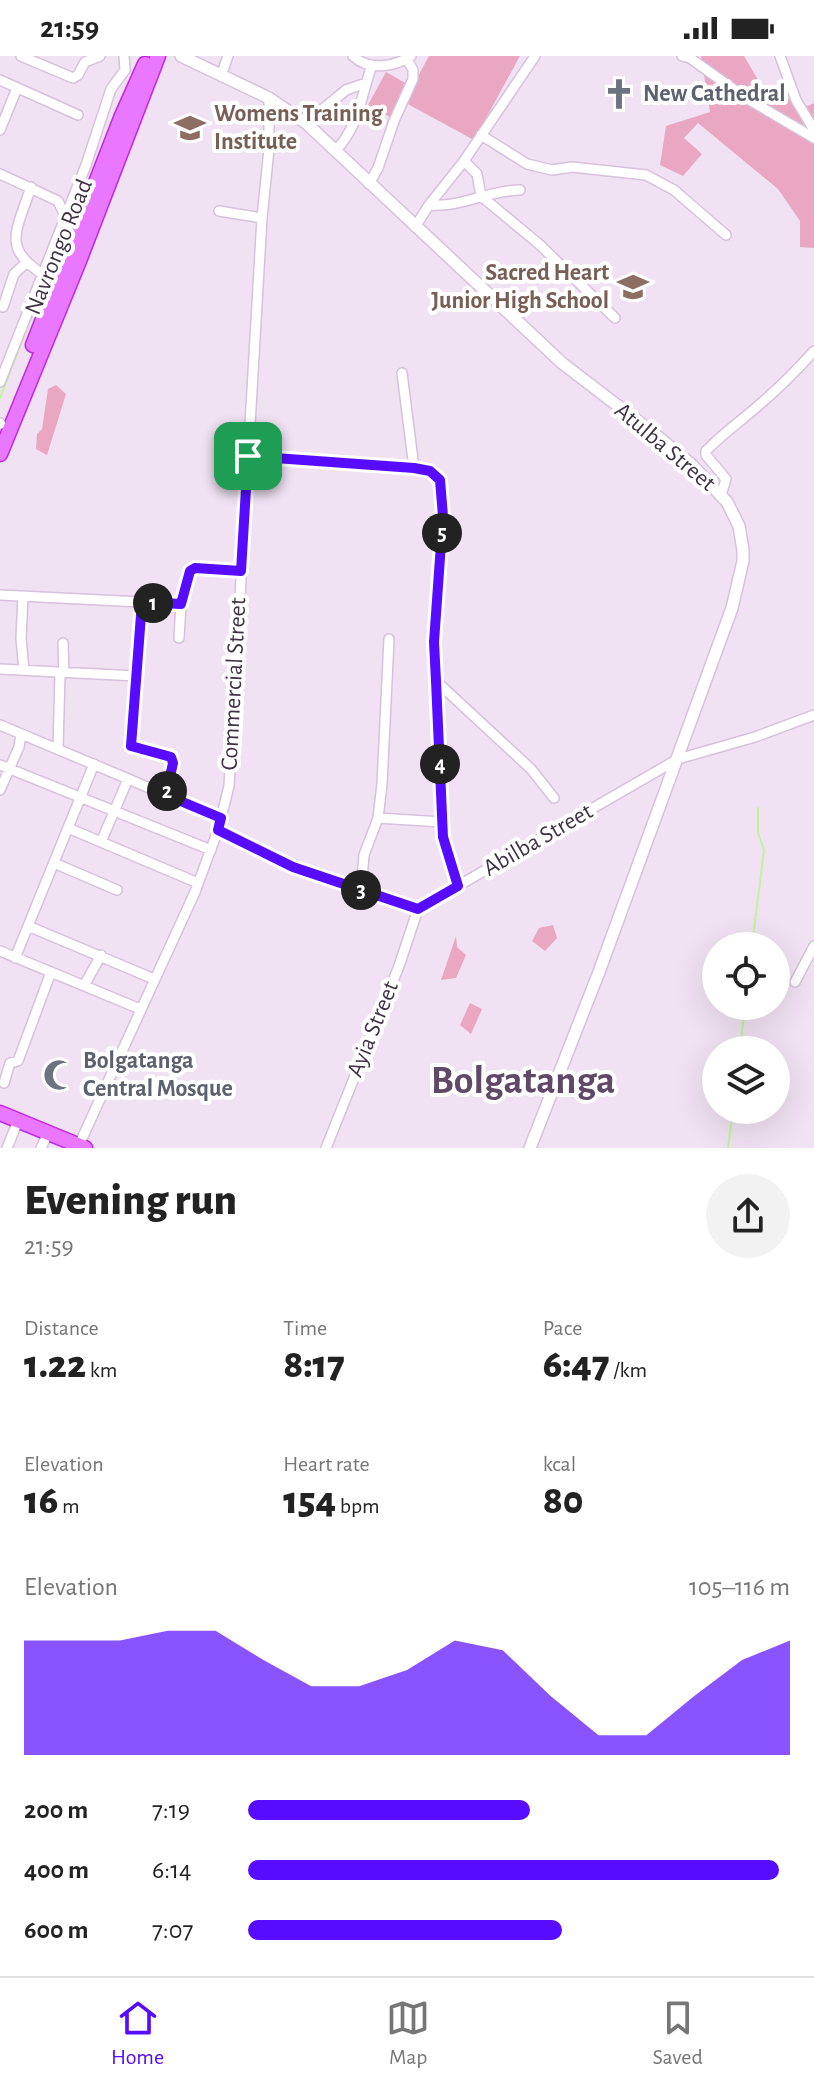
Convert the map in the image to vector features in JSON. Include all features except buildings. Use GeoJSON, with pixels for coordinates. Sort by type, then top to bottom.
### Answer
{"type":"FeatureCollection","features":[{"type":"Feature","properties":{"kind":"highway","name":"Navrongo Road"},"geometry":{"type":"LineString","coordinates":[[0,425],[49,278],[77,228],[121,118],[154,57]]}},
{"type":"Feature","properties":{"kind":"highway","name":"Navrongo Road"},"geometry":{"type":"LineString","coordinates":[[0,454],[79,261],[154,57]]}},
{"type":"Feature","properties":{"kind":"highway"},"geometry":{"type":"LineString","coordinates":[[0,1113],[82,1147]]}},
{"type":"Feature","properties":{"kind":"street"},"geometry":{"type":"LineString","coordinates":[[21,56],[73,78],[85,62],[100,56]]}},
{"type":"Feature","properties":{"kind":"street"},"geometry":{"type":"LineString","coordinates":[[0,382],[49,278],[65,218],[102,122],[111,89],[125,70],[124,56]]}},
{"type":"Feature","properties":{"kind":"street","name":"Atulba Street"},"geometry":{"type":"LineString","coordinates":[[181,56],[269,98],[306,123],[562,363],[662,440],[721,495],[739,526],[743,561],[732,608],[599,972],[530,1148]]}},
{"type":"Feature","properties":{"kind":"street"},"geometry":{"type":"LineString","coordinates":[[221,76],[228,56]]}},
{"type":"Feature","properties":{"kind":"street"},"geometry":{"type":"LineString","coordinates":[[353,56],[372,65],[389,66],[409,57],[413,70],[413,79],[369,184]]}},
{"type":"Feature","properties":{"kind":"street"},"geometry":{"type":"LineString","coordinates":[[415,227],[535,56]]}},
{"type":"Feature","properties":{"kind":"street"},"geometry":{"type":"LineString","coordinates":[[682,56],[690,58],[746,98],[814,138]]}},
{"type":"Feature","properties":{"kind":"street"},"geometry":{"type":"LineString","coordinates":[[780,56],[796,100],[814,130]]}},
{"type":"Feature","properties":{"kind":"street"},"geometry":{"type":"LineString","coordinates":[[336,150],[355,122],[372,65]]}},
{"type":"Feature","properties":{"kind":"street"},"geometry":{"type":"LineString","coordinates":[[0,80],[78,115]]}},
{"type":"Feature","properties":{"kind":"street"},"geometry":{"type":"LineString","coordinates":[[306,123],[346,90],[366,83]]}},
{"type":"Feature","properties":{"kind":"street"},"geometry":{"type":"LineString","coordinates":[[0,130],[17,88]]}},
{"type":"Feature","properties":{"kind":"street","name":"Commercial Street"},"geometry":{"type":"LineString","coordinates":[[82,1147],[140,1009],[198,883],[221,818],[231,761],[262,218],[269,149],[269,98]]}},
{"type":"Feature","properties":{"kind":"street"},"geometry":{"type":"LineString","coordinates":[[481,135],[527,164],[552,170],[572,167],[646,175],[674,190],[726,235]]}},
{"type":"Feature","properties":{"kind":"street"},"geometry":{"type":"LineString","coordinates":[[464,161],[477,174],[481,196],[539,244],[615,318]]}},
{"type":"Feature","properties":{"kind":"street"},"geometry":{"type":"LineString","coordinates":[[0,174],[58,201],[65,218],[77,228]]}},
{"type":"Feature","properties":{"kind":"street"},"geometry":{"type":"LineString","coordinates":[[31,187],[14,237],[27,262],[49,278]]}},
{"type":"Feature","properties":{"kind":"street"},"geometry":{"type":"LineString","coordinates":[[429,205],[458,204],[506,190],[520,190]]}},
{"type":"Feature","properties":{"kind":"street"},"geometry":{"type":"LineString","coordinates":[[219,211],[262,218]]}},
{"type":"Feature","properties":{"kind":"street"},"geometry":{"type":"LineString","coordinates":[[3,307],[14,274],[27,262]]}},
{"type":"Feature","properties":{"kind":"street"},"geometry":{"type":"LineString","coordinates":[[721,495],[726,479],[706,451],[724,432],[758,407],[814,351]]}},
{"type":"Feature","properties":{"kind":"street"},"geometry":{"type":"LineString","coordinates":[[402,373],[414,468]]}},
{"type":"Feature","properties":{"kind":"street"},"geometry":{"type":"LineString","coordinates":[[248,456],[414,468],[430,471],[440,480],[443,516],[434,642],[442,822],[458,886]]}},
{"type":"Feature","properties":{"kind":"street"},"geometry":{"type":"LineString","coordinates":[[179,638],[181,604],[190,571],[195,568],[241,571]]}},
{"type":"Feature","properties":{"kind":"street"},"geometry":{"type":"LineString","coordinates":[[0,595],[181,604]]}},
{"type":"Feature","properties":{"kind":"street"},"geometry":{"type":"LineString","coordinates":[[23,596],[21,638],[24,670]]}},
{"type":"Feature","properties":{"kind":"street"},"geometry":{"type":"LineString","coordinates":[[142,602],[131,746],[171,757],[173,763],[166,795]]}},
{"type":"Feature","properties":{"kind":"street"},"geometry":{"type":"LineString","coordinates":[[361,891],[364,855],[378,818],[382,784],[389,639]]}},
{"type":"Feature","properties":{"kind":"street"},"geometry":{"type":"LineString","coordinates":[[58,749],[63,643]]}},
{"type":"Feature","properties":{"kind":"street"},"geometry":{"type":"LineString","coordinates":[[0,669],[136,676]]}},
{"type":"Feature","properties":{"kind":"street"},"geometry":{"type":"LineString","coordinates":[[436,681],[531,769],[554,798]]}},
{"type":"Feature","properties":{"kind":"street","name":"Abilba Street"},"geometry":{"type":"LineString","coordinates":[[418,909],[678,759],[755,737],[814,715]]}},
{"type":"Feature","properties":{"kind":"street"},"geometry":{"type":"LineString","coordinates":[[0,725],[221,818]]}},
{"type":"Feature","properties":{"kind":"street"},"geometry":{"type":"LineString","coordinates":[[0,790],[5,767],[21,734]]}},
{"type":"Feature","properties":{"kind":"street"},"geometry":{"type":"LineString","coordinates":[[15,958],[94,764]]}},
{"type":"Feature","properties":{"kind":"street"},"geometry":{"type":"LineString","coordinates":[[5,767],[211,850]]}},
{"type":"Feature","properties":{"kind":"street"},"geometry":{"type":"LineString","coordinates":[[101,842],[128,779]]}},
{"type":"Feature","properties":{"kind":"street"},"geometry":{"type":"LineString","coordinates":[[378,818],[442,822]]}},
{"type":"Feature","properties":{"kind":"street"},"geometry":{"type":"LineString","coordinates":[[68,828],[198,883]]}},
{"type":"Feature","properties":{"kind":"street"},"geometry":{"type":"LineString","coordinates":[[218,830],[293,867],[418,909]]}},
{"type":"Feature","properties":{"kind":"street"},"geometry":{"type":"LineString","coordinates":[[54,863],[117,890]]}},
{"type":"Feature","properties":{"kind":"street","name":"Ayia Street"},"geometry":{"type":"LineString","coordinates":[[326,1148],[399,966],[418,909]]}},
{"type":"Feature","properties":{"kind":"street"},"geometry":{"type":"LineString","coordinates":[[28,926],[154,979]]}},
{"type":"Feature","properties":{"kind":"street"},"geometry":{"type":"LineString","coordinates":[[795,982],[814,946]]}},
{"type":"Feature","properties":{"kind":"street"},"geometry":{"type":"LineString","coordinates":[[0,951],[140,1009]]}},
{"type":"Feature","properties":{"kind":"street"},"geometry":{"type":"LineString","coordinates":[[85,984],[101,955]]}},
{"type":"Feature","properties":{"kind":"street"},"geometry":{"type":"LineString","coordinates":[[4,1083],[10,1063],[18,1061],[51,972]]}},
{"type":"Feature","properties":{"kind":"street"},"geometry":{"type":"LineString","coordinates":[[7,1148],[18,1121]]}},
{"type":"Feature","properties":{"kind":"street"},"geometry":{"type":"LineString","coordinates":[[41,1148],[48,1133]]}},
{"type":"Feature","properties":{"kind":"shaded area"},"geometry":{"type":"Polygon","coordinates":[[[429,56],[520,56],[474,140],[404,102],[429,56]]]}},
{"type":"Feature","properties":{"kind":"shaded area"},"geometry":{"type":"Polygon","coordinates":[[[701,56],[744,56],[764,90],[808,106],[814,103],[814,248],[800,247],[800,221],[778,189],[698,123],[684,138],[702,154],[683,176],[660,165],[666,126],[710,112],[701,56]]]}},
{"type":"Feature","properties":{"kind":"shaded area"},"geometry":{"type":"Polygon","coordinates":[[[386,72],[407,84],[390,117],[368,105],[386,72]]]}},
{"type":"Feature","properties":{"kind":"shaded area"},"geometry":{"type":"Polygon","coordinates":[[[56,385],[66,394],[47,455],[36,449],[37,434],[42,429],[48,389],[56,385]]]}},
{"type":"Feature","properties":{"kind":"shaded area"},"geometry":{"type":"Polygon","coordinates":[[[553,925],[557,938],[545,951],[532,941],[539,928],[553,925]]]}},
{"type":"Feature","properties":{"kind":"shaded area"},"geometry":{"type":"Polygon","coordinates":[[[456,936],[457,947],[466,955],[456,978],[441,980],[456,936]]]}},
{"type":"Feature","properties":{"kind":"shaded area"},"geometry":{"type":"Polygon","coordinates":[[[470,1003],[482,1009],[471,1034],[460,1025],[470,1003]]]}},
{"type":"Feature","properties":{"kind":"waterway"},"geometry":{"type":"LineString","coordinates":[[49,272],[64,233]]}},
{"type":"Feature","properties":{"kind":"waterway"},"geometry":{"type":"LineString","coordinates":[[0,398],[45,282]]}},
{"type":"Feature","properties":{"kind":"waterway"},"geometry":{"type":"LineString","coordinates":[[754,932],[764,850],[758,833],[758,808]]}},
{"type":"Feature","properties":{"kind":"waterway"},"geometry":{"type":"LineString","coordinates":[[742,1036],[743,1020]]}},
{"type":"Feature","properties":{"kind":"waterway"},"geometry":{"type":"LineString","coordinates":[[728,1148],[731,1124]]}},
{"type":"Feature","properties":{"kind":"place","name":"New Cathedral"},"geometry":{"type":"Point","coordinates":[619,94]}},
{"type":"Feature","properties":{"kind":"place","name":"Womens Training Institute"},"geometry":{"type":"Point","coordinates":[190,128]}},
{"type":"Feature","properties":{"kind":"place","name":"Sacred Heart Junior High School"},"geometry":{"type":"Point","coordinates":[633,287]}},
{"type":"Feature","properties":{"kind":"place","name":"Bolgatanga Central Mosque"},"geometry":{"type":"Point","coordinates":[59,1075]}},
{"type":"Feature","properties":{"kind":"district","name":"Bolgatanga"},"geometry":{"type":"Point","coordinates":[523,1081]}},
{"type":"Feature","properties":{"kind":"route"},"geometry":{"type":"LineString","coordinates":[[248,456],[414,468],[430,471],[440,480],[443,516],[434,642],[443,837],[458,886],[418,909],[293,867],[218,830],[221,818],[166,795],[173,763],[171,757],[131,746],[142,602],[181,604],[190,571],[195,568],[241,571],[248,456]]}}]}
